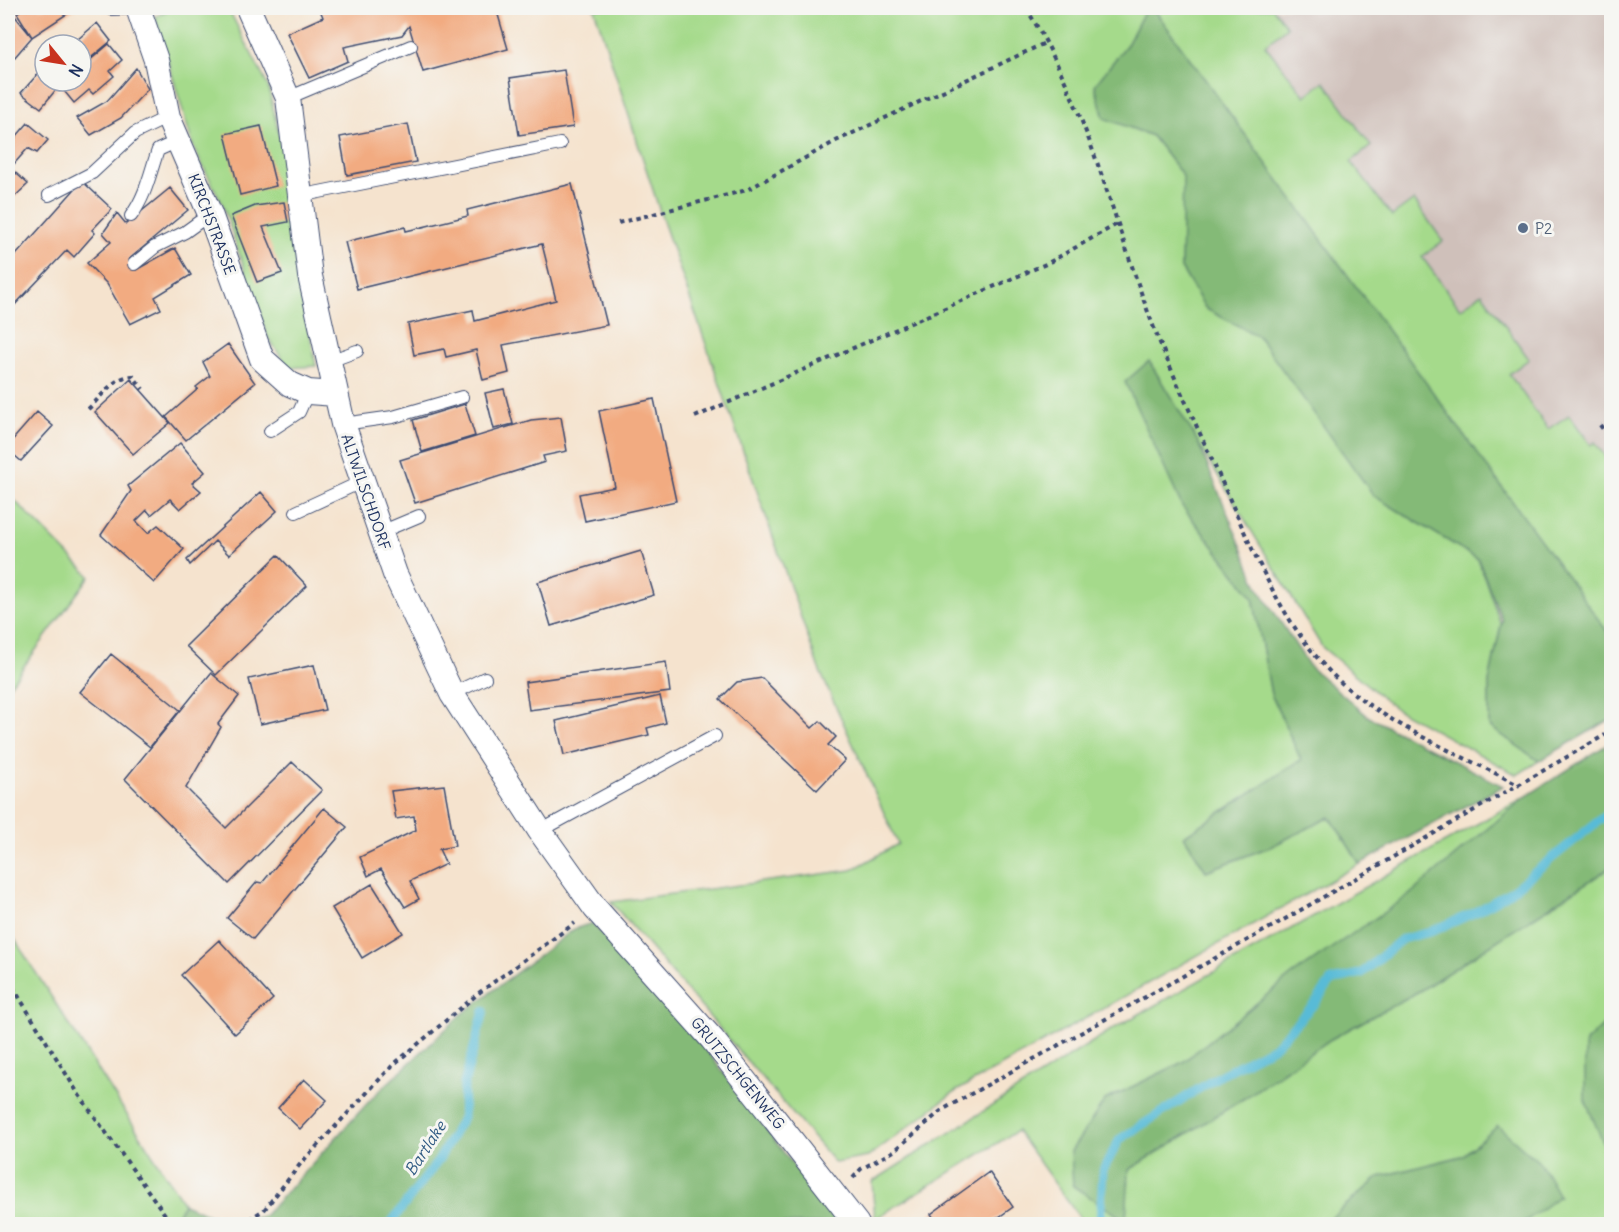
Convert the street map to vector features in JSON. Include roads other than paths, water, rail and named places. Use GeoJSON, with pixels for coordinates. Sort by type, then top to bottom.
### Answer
{"type":"FeatureCollection","features":[{"type":"Feature","properties":{"kind":"street","name":"KIRCHSTRASSE"},"geometry":{"type":"LineString","coordinates":[[139,8],[156,60],[168,117],[210,214],[262,359],[290,384],[308,392],[336,394]]}},
{"type":"Feature","properties":{"kind":"street","name":"ALTWILSCHDORF"},"geometry":{"type":"LineString","coordinates":[[248,8],[288,98],[310,276],[327,362],[361,482],[404,596],[452,694],[540,831],[595,909],[612,926]]}},
{"type":"Feature","properties":{"kind":"street","name":"GRUTZSCHGENWEG"},"geometry":{"type":"LineString","coordinates":[[612,926],[712,1039],[857,1224]]}},
{"type":"Feature","properties":{"kind":"lane"},"geometry":{"type":"LineString","coordinates":[[112,9],[139,8]]}},
{"type":"Feature","properties":{"kind":"lane"},"geometry":{"type":"LineString","coordinates":[[288,98],[411,46]]}},
{"type":"Feature","properties":{"kind":"lane"},"geometry":{"type":"LineString","coordinates":[[49,195],[92,173],[135,133],[168,117]]}},
{"type":"Feature","properties":{"kind":"lane"},"geometry":{"type":"LineString","coordinates":[[131,216],[150,178],[158,150],[178,141]]}},
{"type":"Feature","properties":{"kind":"lane"},"geometry":{"type":"LineString","coordinates":[[299,195],[560,144]]}},
{"type":"Feature","properties":{"kind":"lane"},"geometry":{"type":"LineString","coordinates":[[134,264],[154,247],[184,232],[210,214]]}},
{"type":"Feature","properties":{"kind":"lane"},"geometry":{"type":"LineString","coordinates":[[327,362],[357,351]]}},
{"type":"Feature","properties":{"kind":"lane"},"geometry":{"type":"LineString","coordinates":[[270,431],[299,412],[308,392]]}},
{"type":"Feature","properties":{"kind":"lane"},"geometry":{"type":"LineString","coordinates":[[343,424],[393,417],[462,397]]}},
{"type":"Feature","properties":{"kind":"lane"},"geometry":{"type":"LineString","coordinates":[[296,512],[361,482]]}},
{"type":"Feature","properties":{"kind":"lane"},"geometry":{"type":"LineString","coordinates":[[381,532],[419,516]]}},
{"type":"Feature","properties":{"kind":"lane"},"geometry":{"type":"LineString","coordinates":[[452,694],[485,678]]}},
{"type":"Feature","properties":{"kind":"lane"},"geometry":{"type":"LineString","coordinates":[[540,831],[715,736]]}},
{"type":"Feature","properties":{"kind":"waterway"},"geometry":{"type":"LineString","coordinates":[[1100,1224],[1103,1170],[1120,1139],[1219,1076],[1275,1046],[1316,1002],[1331,981],[1362,973],[1402,939],[1430,932],[1476,912],[1510,892],[1612,810]]}},
{"type":"Feature","properties":{"kind":"waterway","name":"Bartlake"},"geometry":{"type":"LineString","coordinates":[[390,1224],[438,1161],[463,1117],[464,1084],[484,1011]]}},
{"type":"Feature","properties":{"kind":"place","name":"P2"},"geometry":{"type":"Point","coordinates":[1523,228]}}]}
